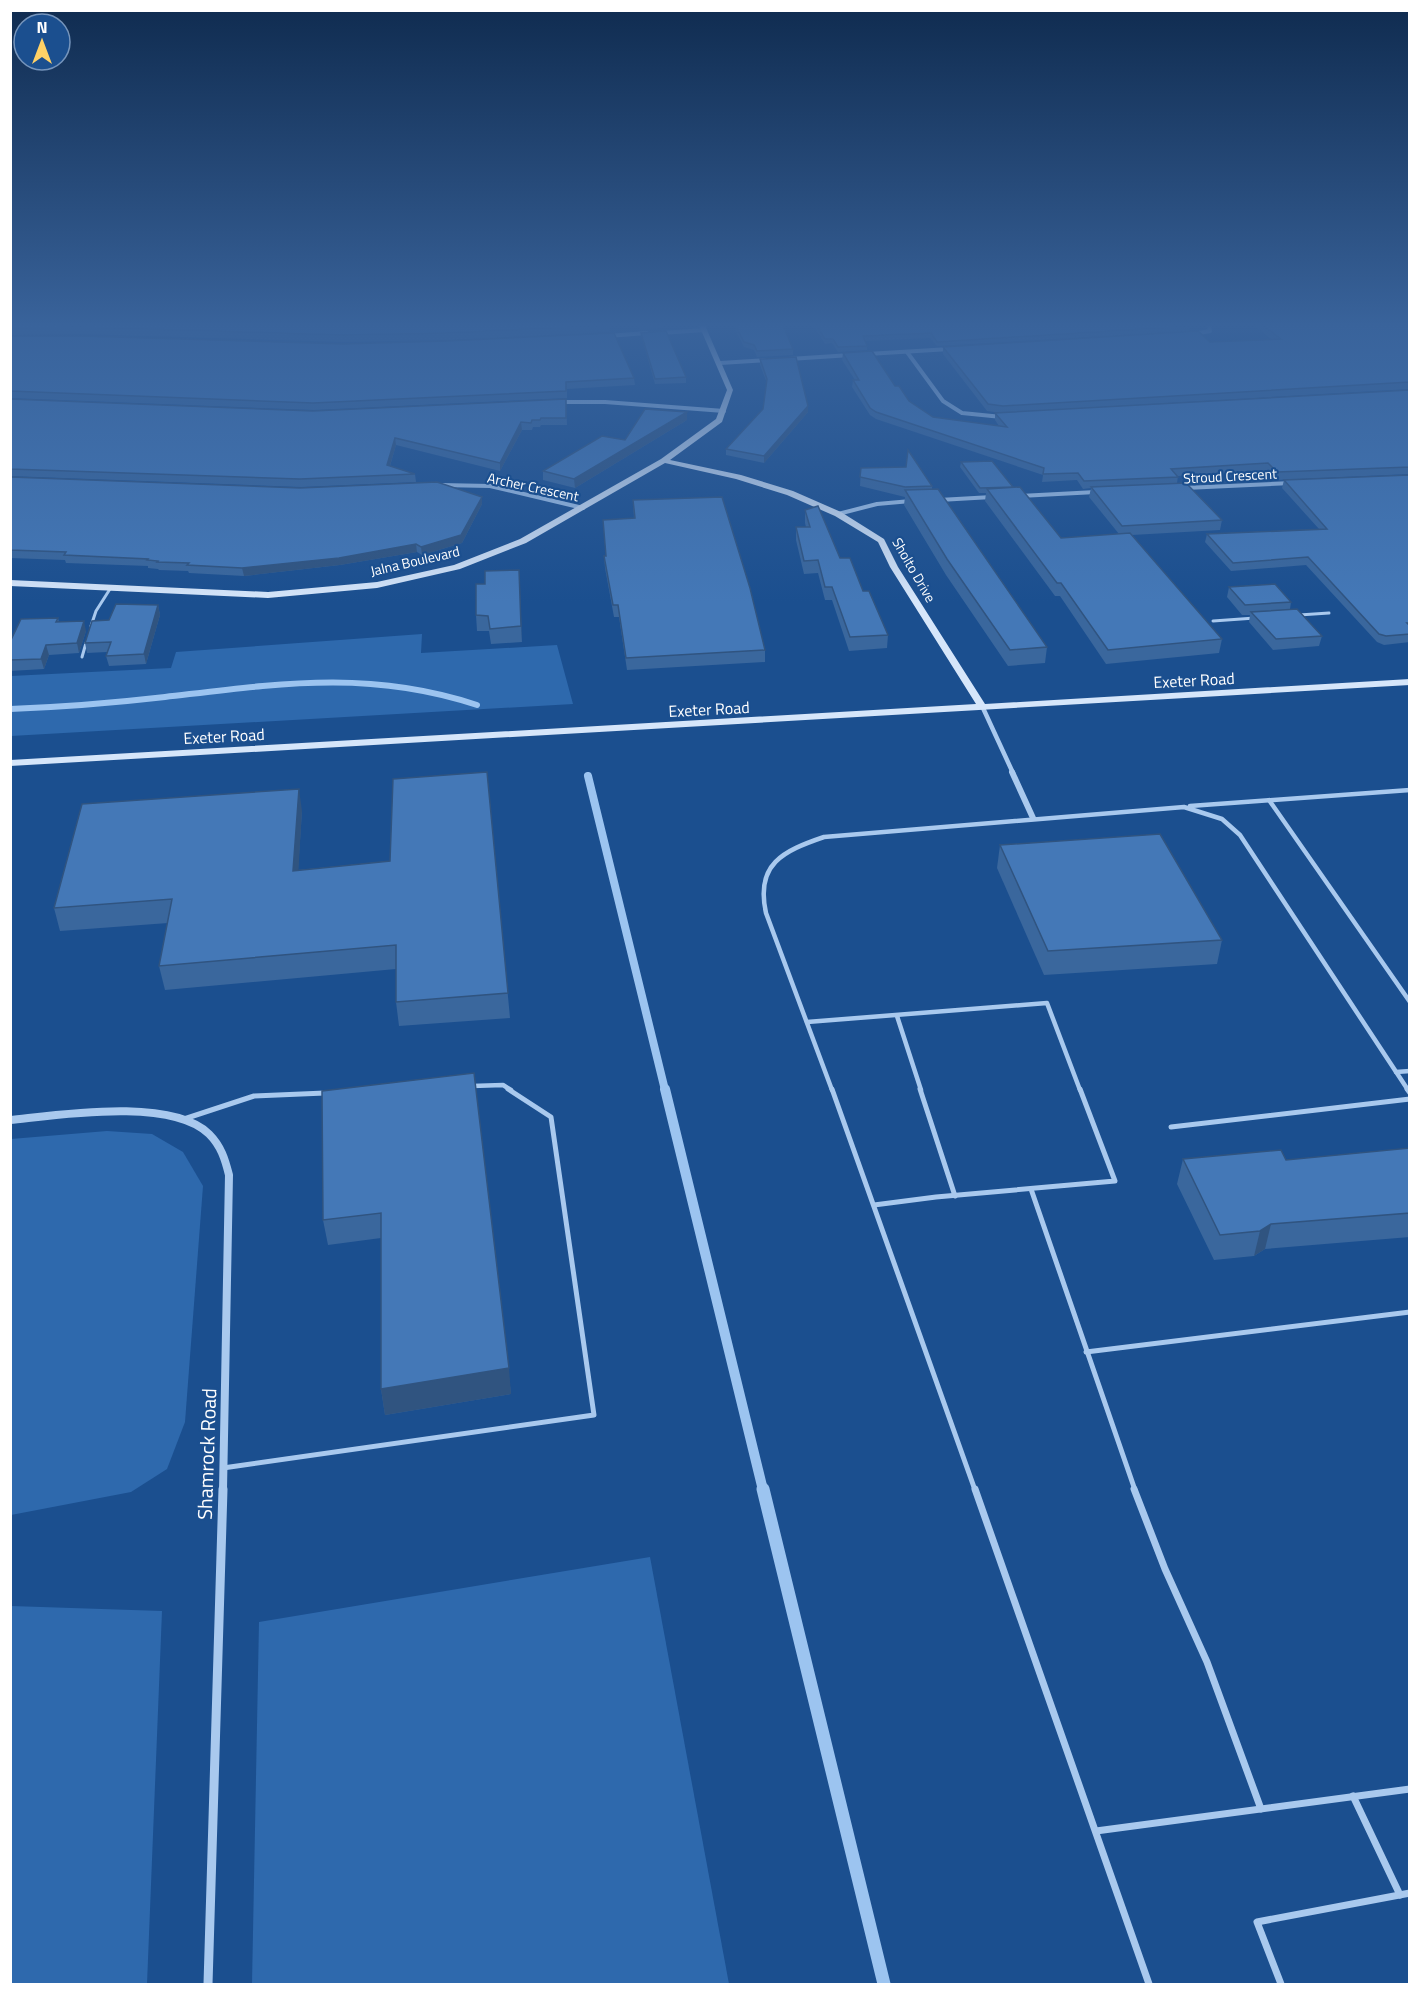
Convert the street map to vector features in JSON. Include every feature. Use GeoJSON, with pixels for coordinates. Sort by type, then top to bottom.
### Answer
{"type":"FeatureCollection","features":[{"type":"Feature","properties":{"kind":"street","name":"Jalna Boulevard"},"geometry":{"type":"LineString","coordinates":[[10,584],[268,595],[377,585],[457,567],[523,541],[584,508],[664,461],[721,416]]}},
{"type":"Feature","properties":{"kind":"street","name":"Sholto Drive"},"geometry":{"type":"LineString","coordinates":[[664,461],[748,480],[790,493],[838,514],[882,541],[894,567],[982,708],[1033,818]]}},
{"type":"Feature","properties":{"kind":"street","name":"Stroud Crescent"},"geometry":{"type":"LineString","coordinates":[[1184,488],[1302,483]]}},
{"type":"Feature","properties":{"kind":"street","name":"Archer Crescent"},"geometry":{"type":"LineString","coordinates":[[434,485],[490,486],[584,508]]}},
{"type":"Feature","properties":{"kind":"street"},"geometry":{"type":"LineString","coordinates":[[1016,496],[1100,492]]}},
{"type":"Feature","properties":{"kind":"street"},"geometry":{"type":"LineString","coordinates":[[933,500],[1004,497]]}},
{"type":"Feature","properties":{"kind":"street"},"geometry":{"type":"LineString","coordinates":[[838,514],[877,504],[922,500]]}},
{"type":"Feature","properties":{"kind":"street","name":"Exeter Road"},"geometry":{"type":"LineString","coordinates":[[10,763],[1410,682]]}},
{"type":"Feature","properties":{"kind":"street","name":"Shamrock Road"},"geometry":{"type":"LineString","coordinates":[[10,1119],[135,1111],[183,1119],[207,1133],[218,1145],[223,1152],[229,1175],[208,1984]]}},
{"type":"Feature","properties":{"kind":"lane"},"geometry":{"type":"LineString","coordinates":[[90,630],[96,611],[110,589]]}},
{"type":"Feature","properties":{"kind":"lane"},"geometry":{"type":"LineString","coordinates":[[1294,615],[1329,613]]}},
{"type":"Feature","properties":{"kind":"lane"},"geometry":{"type":"LineString","coordinates":[[1213,621],[1259,618]]}},
{"type":"Feature","properties":{"kind":"lane"},"geometry":{"type":"LineString","coordinates":[[82,657],[87,639]]}},
{"type":"Feature","properties":{"kind":"lane"},"geometry":{"type":"LineString","coordinates":[[1149,1984],[874,1205],[764,904],[761,887],[767,871],[781,856],[800,845],[824,837],[1033,818],[1410,790]]}},
{"type":"Feature","properties":{"kind":"lane"},"geometry":{"type":"LineString","coordinates":[[1269,800],[1410,1002]]}},
{"type":"Feature","properties":{"kind":"lane"},"geometry":{"type":"LineString","coordinates":[[1184,807],[1213,814],[1234,827],[1410,1093]]}},
{"type":"Feature","properties":{"kind":"lane"},"geometry":{"type":"LineString","coordinates":[[807,1022],[1047,1003],[1115,1182],[874,1205]]}},
{"type":"Feature","properties":{"kind":"lane"},"geometry":{"type":"LineString","coordinates":[[897,1016],[955,1196]]}},
{"type":"Feature","properties":{"kind":"lane"},"geometry":{"type":"LineString","coordinates":[[1396,1072],[1410,1071]]}},
{"type":"Feature","properties":{"kind":"lane"},"geometry":{"type":"LineString","coordinates":[[223,1468],[594,1415],[551,1117],[503,1084],[468,1086]]}},
{"type":"Feature","properties":{"kind":"lane"},"geometry":{"type":"LineString","coordinates":[[183,1119],[254,1096],[337,1092]]}},
{"type":"Feature","properties":{"kind":"lane"},"geometry":{"type":"LineString","coordinates":[[1171,1127],[1410,1099]]}},
{"type":"Feature","properties":{"kind":"lane"},"geometry":{"type":"LineString","coordinates":[[1031,1189],[1137,1496],[1165,1569],[1207,1662],[1261,1809]]}},
{"type":"Feature","properties":{"kind":"lane"},"geometry":{"type":"LineString","coordinates":[[1086,1352],[1410,1312]]}},
{"type":"Feature","properties":{"kind":"lane"},"geometry":{"type":"LineString","coordinates":[[1095,1831],[1410,1789]]}},
{"type":"Feature","properties":{"kind":"lane"},"geometry":{"type":"LineString","coordinates":[[1353,1796],[1400,1894]]}},
{"type":"Feature","properties":{"kind":"lane"},"geometry":{"type":"LineString","coordinates":[[1281,1984],[1257,1922],[1410,1893]]}},
{"type":"Feature","properties":{"kind":"shaded area"},"geometry":{"type":"Polygon","coordinates":[[[422,634],[421,653],[557,645],[573,704],[11,736],[11,676],[171,668],[176,652],[422,634]]]}},
{"type":"Feature","properties":{"kind":"shaded area"},"geometry":{"type":"Polygon","coordinates":[[[107,1131],[152,1134],[183,1152],[203,1186],[185,1422],[167,1469],[131,1492],[11,1515],[11,1139],[107,1131]]]}},
{"type":"Feature","properties":{"kind":"shaded area"},"geometry":{"type":"Polygon","coordinates":[[[650,1557],[729,1984],[252,1984],[259,1622],[650,1557]]]}},
{"type":"Feature","properties":{"kind":"shaded area"},"geometry":{"type":"Polygon","coordinates":[[[11,1606],[162,1611],[147,1984],[11,1984],[11,1606]]]}},
{"type":"Feature","properties":{"kind":"building"},"geometry":{"type":"Polygon","coordinates":[[[10,416],[566,416],[566,418],[541,418],[532,420],[531,423],[521,422],[500,463],[395,438],[387,465],[415,474],[300,479],[10,469],[10,416]]]}},
{"type":"Feature","properties":{"kind":"building"},"geometry":{"type":"Polygon","coordinates":[[[640,416],[680,416],[574,479],[543,471],[602,436],[625,440],[640,416]]]}},
{"type":"Feature","properties":{"kind":"building"},"geometry":{"type":"Polygon","coordinates":[[[756,416],[799,416],[764,456],[726,449],[756,416]]]}},
{"type":"Feature","properties":{"kind":"building"},"geometry":{"type":"Polygon","coordinates":[[[888,416],[932,416],[1007,427],[998,416],[1410,416],[1410,467],[1277,472],[1268,463],[1171,469],[1178,477],[1084,481],[1078,473],[1043,474],[1044,468],[888,416]]]}},
{"type":"Feature","properties":{"kind":"building"},"geometry":{"type":"Polygon","coordinates":[[[908,450],[932,486],[905,487],[860,477],[861,468],[906,467],[908,450]]]}},
{"type":"Feature","properties":{"kind":"building"},"geometry":{"type":"Polygon","coordinates":[[[992,461],[1013,487],[980,488],[961,462],[992,461]]]}},
{"type":"Feature","properties":{"kind":"building"},"geometry":{"type":"Polygon","coordinates":[[[1410,475],[1410,623],[1407,623],[1410,626],[1410,634],[1386,636],[1379,634],[1308,557],[1233,563],[1207,534],[1327,529],[1284,480],[1410,475]]]}},
{"type":"Feature","properties":{"kind":"building"},"geometry":{"type":"Polygon","coordinates":[[[10,477],[300,488],[437,482],[482,497],[461,535],[421,547],[416,544],[339,558],[242,568],[187,565],[189,563],[157,562],[148,559],[64,555],[66,552],[10,550],[10,477]]]}},
{"type":"Feature","properties":{"kind":"building"},"geometry":{"type":"Polygon","coordinates":[[[1186,483],[1222,520],[1122,526],[1091,487],[1186,483]]]}},
{"type":"Feature","properties":{"kind":"building"},"geometry":{"type":"Polygon","coordinates":[[[1020,487],[1061,538],[1130,533],[1222,639],[1108,650],[1061,583],[1057,583],[987,489],[1020,487]]]}},
{"type":"Feature","properties":{"kind":"building"},"geometry":{"type":"Polygon","coordinates":[[[938,489],[1047,647],[1010,650],[947,559],[905,490],[938,489]]]}},
{"type":"Feature","properties":{"kind":"building"},"geometry":{"type":"Polygon","coordinates":[[[722,497],[750,588],[765,650],[626,658],[618,605],[613,605],[604,556],[606,556],[603,520],[635,518],[633,500],[722,497]]]}},
{"type":"Feature","properties":{"kind":"building"},"geometry":{"type":"Polygon","coordinates":[[[818,506],[840,558],[850,558],[863,591],[869,591],[888,635],[850,637],[832,587],[825,587],[818,560],[804,561],[796,527],[810,527],[805,510],[818,506]]]}},
{"type":"Feature","properties":{"kind":"building"},"geometry":{"type":"Polygon","coordinates":[[[519,570],[521,626],[490,629],[488,616],[476,615],[476,584],[485,584],[485,571],[519,570]]]}},
{"type":"Feature","properties":{"kind":"building"},"geometry":{"type":"Polygon","coordinates":[[[1275,584],[1291,602],[1245,605],[1229,587],[1275,584]]]}},
{"type":"Feature","properties":{"kind":"building"},"geometry":{"type":"Polygon","coordinates":[[[116,604],[158,605],[144,654],[106,656],[111,642],[85,643],[92,621],[109,620],[116,604]]]}},
{"type":"Feature","properties":{"kind":"building"},"geometry":{"type":"Polygon","coordinates":[[[1297,609],[1322,636],[1276,639],[1251,612],[1297,609]]]}},
{"type":"Feature","properties":{"kind":"building"},"geometry":{"type":"Polygon","coordinates":[[[58,618],[56,622],[84,621],[77,643],[46,645],[41,659],[10,660],[10,642],[21,619],[58,618]]]}},
{"type":"Feature","properties":{"kind":"building"},"geometry":{"type":"Polygon","coordinates":[[[487,772],[508,993],[396,1002],[396,945],[159,966],[172,899],[54,908],[82,804],[299,789],[293,871],[390,861],[393,779],[487,772]]]}},
{"type":"Feature","properties":{"kind":"building"},"geometry":{"type":"Polygon","coordinates":[[[1160,834],[1222,940],[1048,951],[1000,845],[1160,834]]]}},
{"type":"Feature","properties":{"kind":"building"},"geometry":{"type":"Polygon","coordinates":[[[474,1073],[509,1368],[381,1389],[381,1213],[323,1220],[322,1091],[474,1073]]]}},
{"type":"Feature","properties":{"kind":"building"},"geometry":{"type":"Polygon","coordinates":[[[1410,1148],[1410,1213],[1271,1224],[1260,1231],[1220,1235],[1183,1159],[1281,1150],[1286,1160],[1410,1148]]]}},
{"type":"Feature","properties":{"kind":"waterway"},"geometry":{"type":"LineString","coordinates":[[10,709],[107,703],[284,684],[322,683],[360,683],[398,687],[437,694],[477,705]]}},
{"type":"Feature","properties":{"kind":"waterway"},"geometry":{"type":"LineString","coordinates":[[588,776],[665,1090]]}},
{"type":"Feature","properties":{"kind":"waterway"},"geometry":{"type":"LineString","coordinates":[[665,1089],[763,1490]]}},
{"type":"Feature","properties":{"kind":"waterway"},"geometry":{"type":"LineString","coordinates":[[763,1489],[884,1984]]}}]}
